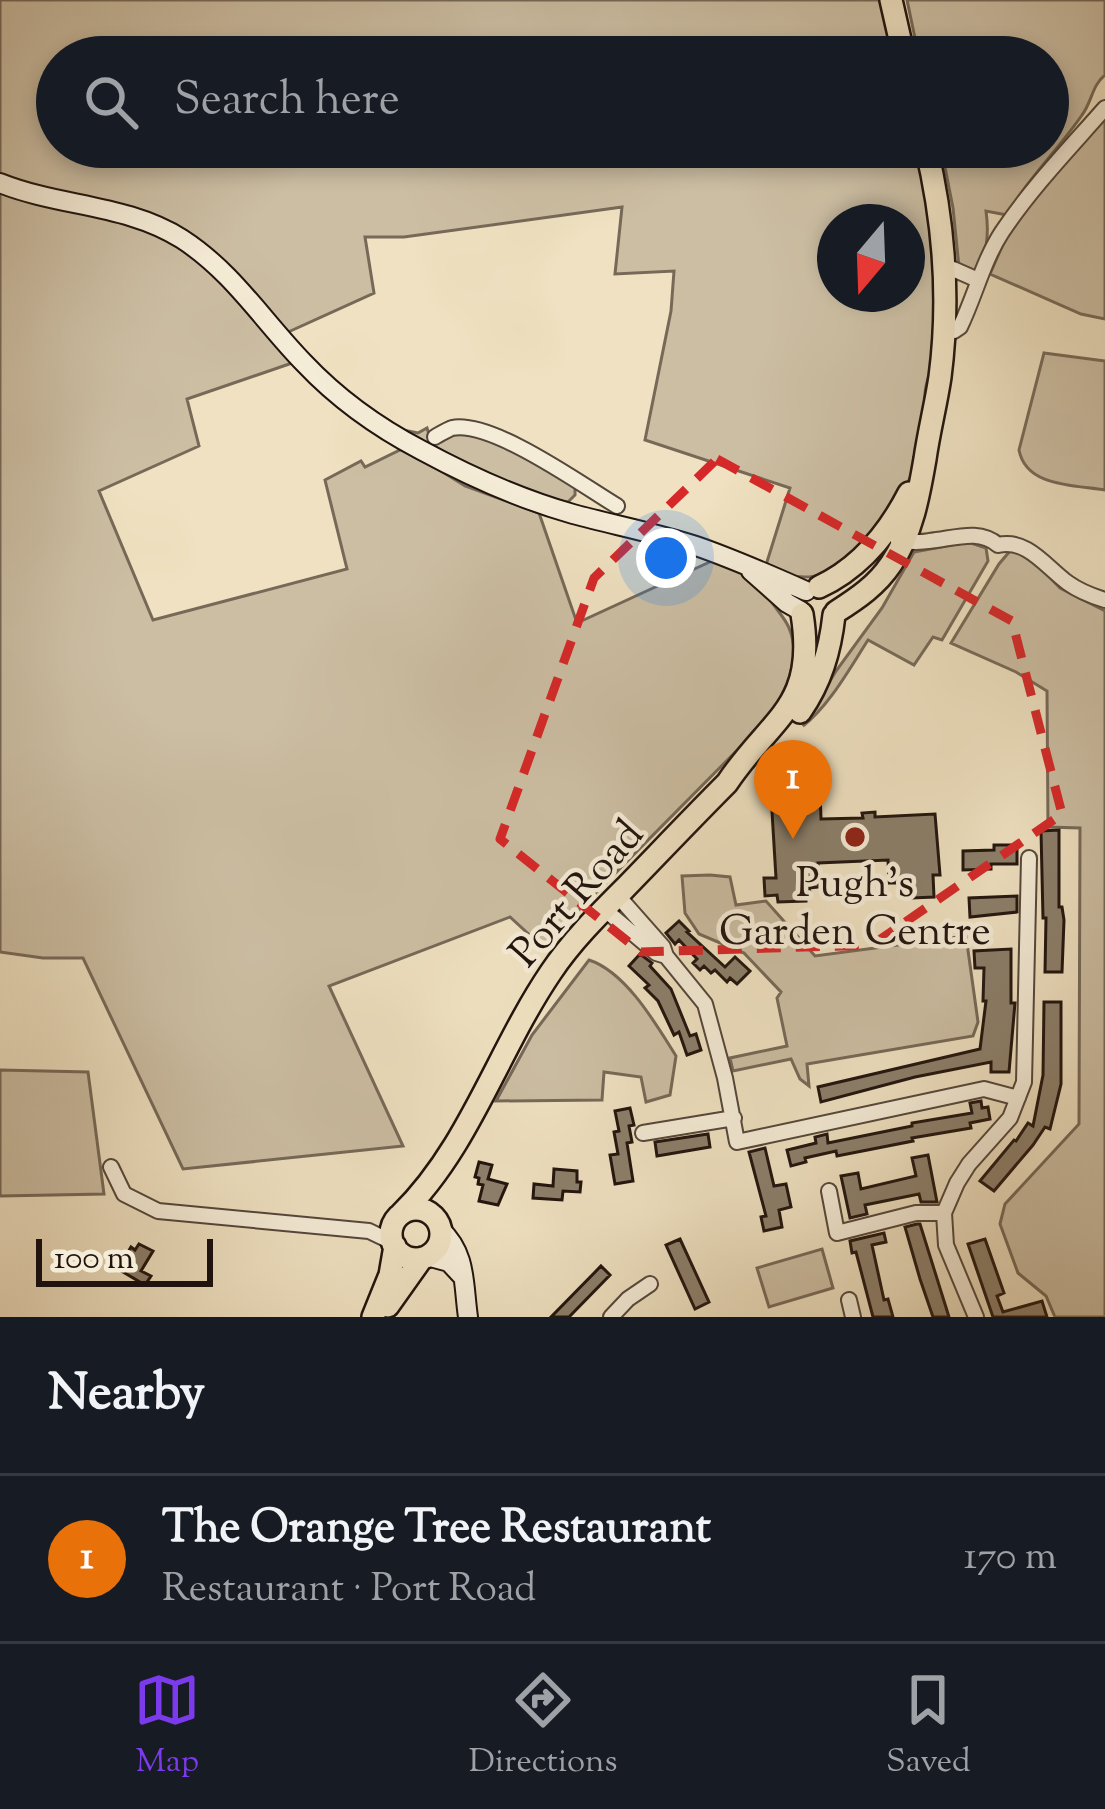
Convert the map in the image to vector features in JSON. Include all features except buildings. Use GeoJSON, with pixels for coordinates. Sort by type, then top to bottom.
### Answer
{"type":"FeatureCollection","features":[{"type":"Feature","properties":{"kind":"main road"},"geometry":{"type":"LineString","coordinates":[[891,0],[899,36]]}},
{"type":"Feature","properties":{"kind":"main road"},"geometry":{"type":"LineString","coordinates":[[807,601],[813,623],[819,624],[873,586],[902,542],[923,480],[944,330],[944,269],[930,168]]}},
{"type":"Feature","properties":{"kind":"main road"},"geometry":{"type":"LineString","coordinates":[[807,601],[860,559],[891,525],[924,460]]}},
{"type":"Feature","properties":{"kind":"main road"},"geometry":{"type":"LineString","coordinates":[[807,601],[833,593],[835,613]]}},
{"type":"Feature","properties":{"kind":"main road","name":"Port Road"},"geometry":{"type":"LineString","coordinates":[[377,1317],[390,1275],[392,1228],[421,1195],[465,1129],[521,1018],[557,963],[727,783],[784,715],[806,664],[807,601]]}},
{"type":"Feature","properties":{"kind":"main road","name":"Port Road"},"geometry":{"type":"LineString","coordinates":[[727,783],[746,771],[809,699],[827,658],[835,613]]}},
{"type":"Feature","properties":{"kind":"main road","name":"Port Road"},"geometry":{"type":"LineString","coordinates":[[377,1317],[439,1244],[440,1194],[465,1129]]}},
{"type":"Feature","properties":{"kind":"main road"},"geometry":{"type":"LineString","coordinates":[[400,1216],[409,1210],[424,1210],[439,1225]]}},
{"type":"Feature","properties":{"kind":"main road"},"geometry":{"type":"LineString","coordinates":[[393,1244],[406,1257],[424,1257]]}},
{"type":"Feature","properties":{"kind":"street"},"geometry":{"type":"LineString","coordinates":[[1069,149],[1105,108]]}},
{"type":"Feature","properties":{"kind":"street"},"geometry":{"type":"LineString","coordinates":[[944,330],[960,327],[1000,234],[1052,168]]}},
{"type":"Feature","properties":{"kind":"street"},"geometry":{"type":"LineString","coordinates":[[0,183],[121,212],[182,239],[245,293],[314,373],[422,451],[485,482],[577,515],[716,553],[748,567],[787,603],[807,601]]}},
{"type":"Feature","properties":{"kind":"street"},"geometry":{"type":"LineString","coordinates":[[944,269],[978,280]]}},
{"type":"Feature","properties":{"kind":"street"},"geometry":{"type":"LineString","coordinates":[[435,436],[452,428],[471,428],[498,437],[617,506]]}},
{"type":"Feature","properties":{"kind":"street"},"geometry":{"type":"LineString","coordinates":[[577,515],[584,487]]}},
{"type":"Feature","properties":{"kind":"street"},"geometry":{"type":"LineString","coordinates":[[860,559],[873,557],[891,541],[974,535],[993,539],[998,545],[1022,545],[1072,586],[1105,600]]}},
{"type":"Feature","properties":{"kind":"street"},"geometry":{"type":"LineString","coordinates":[[976,1317],[946,1245],[944,1213],[970,1164],[1010,1118],[1024,1082],[1029,858]]}},
{"type":"Feature","properties":{"kind":"street"},"geometry":{"type":"LineString","coordinates":[[611,902],[656,953],[666,956],[705,1004],[737,1142],[984,1090],[1018,1098]]}},
{"type":"Feature","properties":{"kind":"street"},"geometry":{"type":"LineString","coordinates":[[643,1133],[734,1118]]}},
{"type":"Feature","properties":{"kind":"street"},"geometry":{"type":"LineString","coordinates":[[111,1167],[124,1194],[158,1211],[369,1231],[393,1244]]}},
{"type":"Feature","properties":{"kind":"street"},"geometry":{"type":"LineString","coordinates":[[829,1191],[837,1233],[916,1213],[944,1213]]}},
{"type":"Feature","properties":{"kind":"street"},"geometry":{"type":"LineString","coordinates":[[369,1231],[400,1216]]}},
{"type":"Feature","properties":{"kind":"street"},"geometry":{"type":"LineString","coordinates":[[439,1225],[457,1248],[469,1317]]}},
{"type":"Feature","properties":{"kind":"street"},"geometry":{"type":"LineString","coordinates":[[424,1257],[449,1262],[462,1276]]}},
{"type":"Feature","properties":{"kind":"street"},"geometry":{"type":"LineString","coordinates":[[611,1317],[650,1284]]}},
{"type":"Feature","properties":{"kind":"street"},"geometry":{"type":"LineString","coordinates":[[849,1300],[854,1317]]}},
{"type":"Feature","properties":{"kind":"highlighted area"},"geometry":{"type":"Polygon","coordinates":[[[717,459],[1012,621],[1062,814],[872,945],[641,952],[500,839],[594,578],[717,459]]]}},
{"type":"Feature","properties":{"kind":"shaded area"},"geometry":{"type":"Polygon","coordinates":[[[0,0],[883,0],[889,36],[36,36],[36,168],[921,168],[932,238],[935,307],[915,467],[881,521],[835,567],[803,577],[766,565],[790,488],[645,440],[671,311],[674,271],[615,274],[622,207],[404,237],[365,237],[374,293],[286,333],[216,255],[0,173],[0,0]]]}},
{"type":"Feature","properties":{"kind":"shaded area"},"geometry":{"type":"Polygon","coordinates":[[[907,0],[1105,0],[1105,75],[1069,132],[1069,36],[915,36],[907,0]]]}},
{"type":"Feature","properties":{"kind":"shaded area"},"geometry":{"type":"Polygon","coordinates":[[[1105,114],[1105,319],[1081,314],[990,274],[1010,228],[1060,168],[1069,168],[1069,157],[1105,114]]]}},
{"type":"Feature","properties":{"kind":"shaded area"},"geometry":{"type":"Polygon","coordinates":[[[945,168],[1040,168],[1007,215],[986,211],[986,243],[977,272],[959,267],[945,168]]]}},
{"type":"Feature","properties":{"kind":"shaded area"},"geometry":{"type":"Polygon","coordinates":[[[0,189],[137,223],[204,262],[295,362],[187,399],[199,446],[99,491],[153,620],[347,569],[325,480],[361,461],[365,467],[404,448],[465,486],[539,513],[577,623],[714,560],[754,581],[789,628],[793,663],[770,717],[562,927],[546,950],[510,917],[329,986],[403,1146],[183,1169],[83,958],[0,952],[0,189]]]}},
{"type":"Feature","properties":{"kind":"shaded area"},"geometry":{"type":"Polygon","coordinates":[[[1044,353],[1105,361],[1105,490],[1041,478],[1023,462],[1019,450],[1044,353]]]}},
{"type":"Feature","properties":{"kind":"shaded area"},"geometry":{"type":"Polygon","coordinates":[[[427,428],[431,441],[459,431],[503,444],[575,487],[575,495],[568,502],[527,491],[398,429],[418,433],[427,428]]]}},
{"type":"Feature","properties":{"kind":"shaded area"},"geometry":{"type":"Polygon","coordinates":[[[968,542],[986,548],[988,561],[942,640],[933,637],[914,665],[868,640],[830,697],[803,726],[914,552],[968,542]]]}},
{"type":"Feature","properties":{"kind":"shaded area"},"geometry":{"type":"Polygon","coordinates":[[[1010,551],[1029,555],[1060,588],[1105,611],[1105,1317],[1055,1317],[1046,1296],[1018,1273],[1000,1224],[1005,1204],[1079,1124],[1080,828],[1048,827],[1047,691],[951,643],[1010,551]]]}},
{"type":"Feature","properties":{"kind":"shaded area"},"geometry":{"type":"Polygon","coordinates":[[[682,876],[730,877],[736,905],[766,901],[815,956],[966,936],[978,1022],[973,1036],[807,1064],[809,1086],[800,1079],[791,1059],[733,1071],[730,1058],[787,1046],[777,998],[781,992],[744,953],[699,934],[685,913],[682,876]]]}},
{"type":"Feature","properties":{"kind":"shaded area"},"geometry":{"type":"Polygon","coordinates":[[[589,960],[628,987],[676,1056],[670,1095],[646,1102],[641,1077],[604,1072],[602,1100],[496,1101],[532,1035],[589,960]]]}},
{"type":"Feature","properties":{"kind":"shaded area"},"geometry":{"type":"Polygon","coordinates":[[[0,1070],[88,1072],[104,1194],[0,1196],[0,1070]]]}},
{"type":"Feature","properties":{"kind":"shaded area"},"geometry":{"type":"Polygon","coordinates":[[[822,1249],[833,1288],[769,1307],[757,1268],[822,1249]]]}},
{"type":"Feature","properties":{"kind":"place","name":"Pugh's Garden Centre"},"geometry":{"type":"Point","coordinates":[855,837]}},
{"type":"Feature","properties":{"kind":"place","name":"The Orange Tree Restaurant"},"geometry":{"type":"Point","coordinates":[793,839]}}]}
